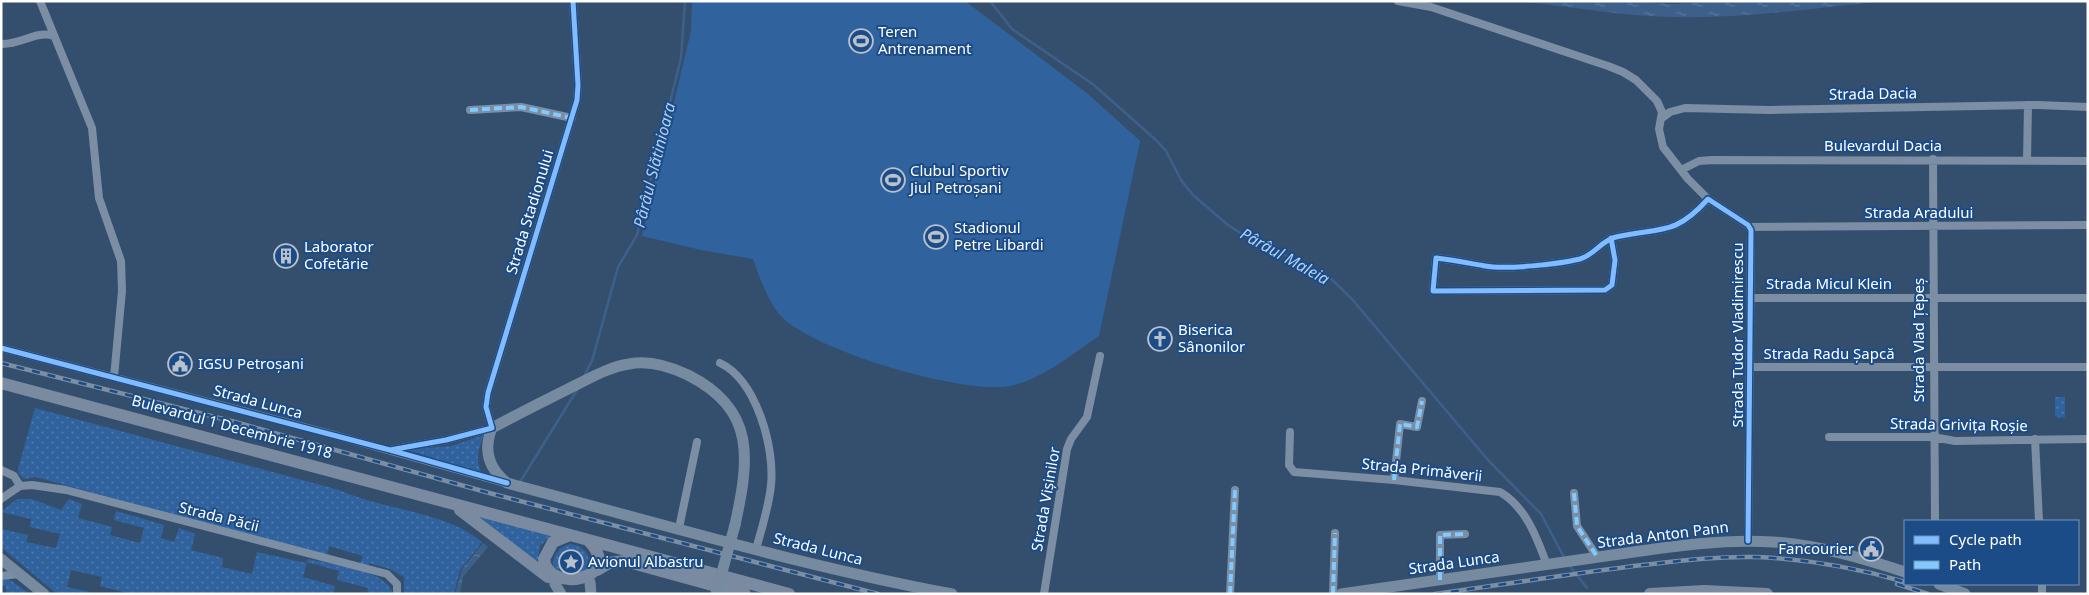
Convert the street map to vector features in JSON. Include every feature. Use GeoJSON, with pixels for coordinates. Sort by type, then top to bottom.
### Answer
{"type":"FeatureCollection","features":[{"type":"Feature","properties":{"kind":"main road"},"geometry":{"type":"LineString","coordinates":[[507,483],[494,472],[488,458],[487,444],[492,428],[594,376],[630,363],[658,365],[685,374],[722,397],[736,419],[744,448],[743,481],[735,525],[716,594]]}},
{"type":"Feature","properties":{"kind":"main road","name":"Bulevardul 1 Decembrie 1918"},"geometry":{"type":"LineString","coordinates":[[1,383],[412,492],[454,506],[570,535]]}},
{"type":"Feature","properties":{"kind":"main road","name":"Strada Lunca"},"geometry":{"type":"LineString","coordinates":[[507,483],[756,549],[870,577],[952,594]]}},
{"type":"Feature","properties":{"kind":"main road","name":"Bulevardul 1 Decembrie 1918"},"geometry":{"type":"LineString","coordinates":[[454,506],[555,585]]}},
{"type":"Feature","properties":{"kind":"main road"},"geometry":{"type":"LineString","coordinates":[[588,540],[598,557],[597,570],[590,588],[573,590],[555,585],[544,559],[547,550],[561,537],[570,535],[789,594]]}},
{"type":"Feature","properties":{"kind":"main road","name":"Strada Anton Pann"},"geometry":{"type":"LineString","coordinates":[[1566,562],[1748,541],[1776,542],[1826,550],[1868,560],[1904,572]]}},
{"type":"Feature","properties":{"kind":"main road"},"geometry":{"type":"LineString","coordinates":[[1,559],[44,594]]}},
{"type":"Feature","properties":{"kind":"main road"},"geometry":{"type":"LineString","coordinates":[[597,570],[609,563],[625,561],[745,594]]}},
{"type":"Feature","properties":{"kind":"main road","name":"Strada Lunca"},"geometry":{"type":"LineString","coordinates":[[1342,594],[1566,562]]}},
{"type":"Feature","properties":{"kind":"main road"},"geometry":{"type":"LineString","coordinates":[[1942,585],[1966,594]]}},
{"type":"Feature","properties":{"kind":"main road"},"geometry":{"type":"LineString","coordinates":[[1650,594],[1712,591],[1767,594]]}},
{"type":"Feature","properties":{"kind":"street"},"geometry":{"type":"LineString","coordinates":[[40,1],[92,128],[99,198],[121,261],[121,316],[114,377]]}},
{"type":"Feature","properties":{"kind":"street","name":"Strada Stadionului"},"geometry":{"type":"LineString","coordinates":[[492,428],[486,407],[488,393],[572,118],[578,85],[573,1]]}},
{"type":"Feature","properties":{"kind":"street"},"geometry":{"type":"LineString","coordinates":[[1398,1],[1431,6],[1623,72],[1657,101],[1662,118]]}},
{"type":"Feature","properties":{"kind":"street"},"geometry":{"type":"LineString","coordinates":[[1,44],[21,43],[42,34],[54,36]]}},
{"type":"Feature","properties":{"kind":"street"},"geometry":{"type":"LineString","coordinates":[[2027,160],[2028,105]]}},
{"type":"Feature","properties":{"kind":"street","name":"Strada Dacia"},"geometry":{"type":"LineString","coordinates":[[1662,118],[1670,112],[1685,108],[1769,110],[2028,105],[2088,107]]}},
{"type":"Feature","properties":{"kind":"street"},"geometry":{"type":"LineString","coordinates":[[470,110],[521,108],[572,118]]}},
{"type":"Feature","properties":{"kind":"street","name":"Strada Tudor Vladimirescu"},"geometry":{"type":"LineString","coordinates":[[1662,118],[1659,129],[1663,147],[1681,170],[1708,199],[1750,228],[1751,367],[1748,541]]}},
{"type":"Feature","properties":{"kind":"street","name":"Bulevardul Dacia"},"geometry":{"type":"LineString","coordinates":[[1681,170],[1699,161],[1712,160],[1933,159],[2088,161]]}},
{"type":"Feature","properties":{"kind":"street","name":"Strada Vlad Țepeș"},"geometry":{"type":"LineString","coordinates":[[1933,159],[1933,437],[1935,520]]}},
{"type":"Feature","properties":{"kind":"street"},"geometry":{"type":"LineString","coordinates":[[1611,238],[1615,260],[1612,285],[1605,290],[1433,291],[1436,258],[1472,262],[1485,266],[1522,266],[1580,259],[1595,252],[1611,238],[1653,233],[1676,226],[1691,217],[1708,199]]}},
{"type":"Feature","properties":{"kind":"street","name":"Strada Aradului"},"geometry":{"type":"LineString","coordinates":[[1750,228],[2088,225]]}},
{"type":"Feature","properties":{"kind":"street","name":"Strada Micul Klein"},"geometry":{"type":"LineString","coordinates":[[1751,298],[2088,298]]}},
{"type":"Feature","properties":{"kind":"street","name":"Strada Lunca"},"geometry":{"type":"LineString","coordinates":[[1,348],[390,450],[507,483]]}},
{"type":"Feature","properties":{"kind":"street","name":"Strada Vișinilor"},"geometry":{"type":"LineString","coordinates":[[1044,594],[1067,449],[1071,439],[1087,417],[1100,356]]}},
{"type":"Feature","properties":{"kind":"street"},"geometry":{"type":"LineString","coordinates":[[720,363],[735,372],[747,388],[758,411],[769,452],[771,486],[756,549]]}},
{"type":"Feature","properties":{"kind":"street","name":"Strada Radu Șapcă"},"geometry":{"type":"LineString","coordinates":[[1751,367],[2088,367]]}},
{"type":"Feature","properties":{"kind":"street"},"geometry":{"type":"LineString","coordinates":[[1394,480],[1400,424],[1417,428],[1422,401]]}},
{"type":"Feature","properties":{"kind":"street"},"geometry":{"type":"LineString","coordinates":[[390,450],[446,440],[492,428]]}},
{"type":"Feature","properties":{"kind":"street","name":"Strada Primăverii"},"geometry":{"type":"LineString","coordinates":[[1290,432],[1289,465],[1294,472],[1394,480],[1500,492],[1510,498],[1528,523],[1547,565]]}},
{"type":"Feature","properties":{"kind":"street","name":"Strada Grivița Roșie"},"geometry":{"type":"LineString","coordinates":[[1829,437],[1933,437],[1954,440],[2088,438]]}},
{"type":"Feature","properties":{"kind":"street"},"geometry":{"type":"LineString","coordinates":[[2035,440],[2039,520]]}},
{"type":"Feature","properties":{"kind":"street"},"geometry":{"type":"LineString","coordinates":[[679,528],[696,442]]}},
{"type":"Feature","properties":{"kind":"street"},"geometry":{"type":"LineString","coordinates":[[1,470],[14,476],[20,486],[1,499]]}},
{"type":"Feature","properties":{"kind":"street","name":"Strada Păcii"},"geometry":{"type":"LineString","coordinates":[[20,486],[32,485],[66,490],[387,574],[396,584],[397,594]]}},
{"type":"Feature","properties":{"kind":"street"},"geometry":{"type":"LineString","coordinates":[[1230,594],[1235,490]]}},
{"type":"Feature","properties":{"kind":"street"},"geometry":{"type":"LineString","coordinates":[[1574,493],[1577,526],[1598,558]]}},
{"type":"Feature","properties":{"kind":"street"},"geometry":{"type":"LineString","coordinates":[[1333,594],[1335,533]]}},
{"type":"Feature","properties":{"kind":"street"},"geometry":{"type":"LineString","coordinates":[[1440,580],[1440,535],[1466,534]]}},
{"type":"Feature","properties":{"kind":"street"},"geometry":{"type":"LineString","coordinates":[[1,576],[18,574]]}},
{"type":"Feature","properties":{"kind":"shaded area","name":"Clubul Sportiv Jiul Petroșani"},"geometry":{"type":"Polygon","coordinates":[[[692,1],[965,1],[1088,94],[1140,141],[1099,336],[1046,372],[1022,383],[1010,386],[988,387],[959,384],[925,377],[853,355],[821,342],[796,328],[779,314],[775,308],[753,259],[701,250],[642,236],[691,31],[692,1]]]}},
{"type":"Feature","properties":{"kind":"shaded area"},"geometry":{"type":"Polygon","coordinates":[[[2055,397],[2065,397],[2065,417],[2059,418],[2055,415],[2055,397]]]}},
{"type":"Feature","properties":{"kind":"shaded area"},"geometry":{"type":"Polygon","coordinates":[[[35,408],[432,517],[467,532],[482,542],[460,570],[454,594],[404,594],[404,577],[390,569],[369,563],[368,566],[360,564],[363,556],[329,546],[327,555],[198,522],[36,477],[24,479],[19,474],[18,469],[35,408]]]}},
{"type":"Feature","properties":{"kind":"shaded area"},"geometry":{"type":"Polygon","coordinates":[[[484,435],[478,454],[482,474],[408,450],[451,446],[484,435]]]}},
{"type":"Feature","properties":{"kind":"shaded area"},"geometry":{"type":"Polygon","coordinates":[[[17,499],[32,499],[61,510],[69,499],[82,504],[78,518],[112,527],[110,535],[140,543],[144,528],[114,520],[116,511],[164,525],[161,538],[174,542],[179,528],[195,534],[191,550],[223,558],[222,567],[252,574],[257,552],[306,563],[308,559],[369,573],[389,586],[393,594],[367,594],[368,588],[337,580],[339,571],[307,562],[303,577],[335,586],[333,594],[131,594],[100,586],[102,577],[71,570],[67,587],[99,594],[57,594],[1,547],[1,529],[28,535],[26,542],[56,548],[60,534],[30,527],[31,519],[1,512],[17,499]]]}},
{"type":"Feature","properties":{"kind":"shaded area"},"geometry":{"type":"Polygon","coordinates":[[[478,516],[552,534],[540,546],[537,563],[478,516]]]}},
{"type":"Feature","properties":{"kind":"shaded area"},"geometry":{"type":"Polygon","coordinates":[[[570,544],[583,549],[589,561],[588,571],[575,581],[553,566],[557,552],[570,544]]]}},
{"type":"Feature","properties":{"kind":"shaded area"},"geometry":{"type":"Polygon","coordinates":[[[7,578],[30,594],[7,594],[5,586],[1,586],[1,579],[7,578]]]}},
{"type":"Feature","properties":{"kind":"water"},"geometry":{"type":"Polygon","coordinates":[[[1517,1],[1627,1],[1671,4],[1725,1],[1886,1],[1780,12],[1673,17],[1634,15],[1517,1]]]}},
{"type":"Feature","properties":{"kind":"water"},"geometry":{"type":"Polygon","coordinates":[[[483,543],[488,547],[463,577],[460,594],[455,594],[462,569],[483,543]]]}},
{"type":"Feature","properties":{"kind":"waterway","name":"Pârâul Slătinioara"},"geometry":{"type":"LineString","coordinates":[[584,376],[592,361],[618,267],[637,235],[681,58],[685,1]]}},
{"type":"Feature","properties":{"kind":"waterway","name":"Pârâul Maleia"},"geometry":{"type":"LineString","coordinates":[[990,1],[1012,29],[1094,85],[1157,141],[1166,151],[1181,180],[1193,195],[1228,225],[1245,236],[1328,276],[1351,298],[1488,460],[1541,514],[1565,559]]}},
{"type":"Feature","properties":{"kind":"waterway","name":"Pârâul Slătinioara"},"geometry":{"type":"LineString","coordinates":[[520,482],[577,390]]}},
{"type":"Feature","properties":{"kind":"waterway","name":"Pârâul Maleia"},"geometry":{"type":"LineString","coordinates":[[1568,564],[1587,588]]}},
{"type":"Feature","properties":{"kind":"railway"},"geometry":{"type":"LineString","coordinates":[[1,363],[235,422],[493,494],[878,594]]}},
{"type":"Feature","properties":{"kind":"railway"},"geometry":{"type":"LineString","coordinates":[[1435,594],[1627,567],[1724,557],[1775,558],[1812,562],[1850,568],[1904,582]]}},
{"type":"Feature","properties":{"kind":"railway"},"geometry":{"type":"LineString","coordinates":[[1897,584],[1928,594]]}},
{"type":"Feature","properties":{"kind":"marked path"},"geometry":{"type":"LineString","coordinates":[[470,110],[521,107],[572,118]]}},
{"type":"Feature","properties":{"kind":"marked path"},"geometry":{"type":"LineString","coordinates":[[1394,480],[1400,424],[1417,427],[1422,401]]}},
{"type":"Feature","properties":{"kind":"marked path"},"geometry":{"type":"LineString","coordinates":[[1230,594],[1235,490]]}},
{"type":"Feature","properties":{"kind":"marked path"},"geometry":{"type":"LineString","coordinates":[[1574,493],[1577,526],[1598,558]]}},
{"type":"Feature","properties":{"kind":"marked path"},"geometry":{"type":"LineString","coordinates":[[1333,594],[1335,533]]}},
{"type":"Feature","properties":{"kind":"marked path"},"geometry":{"type":"LineString","coordinates":[[1440,580],[1440,535],[1465,534]]}},
{"type":"Feature","properties":{"kind":"cycle path"},"geometry":{"type":"LineString","coordinates":[[390,450],[446,440],[492,428],[486,407],[488,393],[577,100],[578,85],[573,1]]}},
{"type":"Feature","properties":{"kind":"cycle path"},"geometry":{"type":"LineString","coordinates":[[1611,238],[1615,260],[1612,285],[1605,290],[1433,291],[1436,258],[1494,267],[1519,267],[1580,259],[1590,254],[1602,244],[1611,239],[1616,237],[1655,231],[1676,225],[1685,220],[1708,199],[1748,225],[1751,230],[1748,541]]}},
{"type":"Feature","properties":{"kind":"cycle path"},"geometry":{"type":"LineString","coordinates":[[1,348],[390,450],[507,483]]}},
{"type":"Feature","properties":{"kind":"place","name":"Teren Antrenament"},"geometry":{"type":"Point","coordinates":[861,41]}},
{"type":"Feature","properties":{"kind":"place","name":"Clubul Sportiv Jiul Petroșani"},"geometry":{"type":"Point","coordinates":[893,180]}},
{"type":"Feature","properties":{"kind":"place","name":"Stadionul Petre Libardi"},"geometry":{"type":"Point","coordinates":[936,237]}},
{"type":"Feature","properties":{"kind":"place","name":"Laborator Cofetărie"},"geometry":{"type":"Point","coordinates":[286,256]}},
{"type":"Feature","properties":{"kind":"place","name":"Biserica Sânonilor"},"geometry":{"type":"Point","coordinates":[1160,339]}},
{"type":"Feature","properties":{"kind":"place","name":"IGSU Petroșani"},"geometry":{"type":"Point","coordinates":[180,364]}},
{"type":"Feature","properties":{"kind":"place","name":"Fancourier"},"geometry":{"type":"Point","coordinates":[1871,549]}},
{"type":"Feature","properties":{"kind":"place","name":"Avionul Albastru"},"geometry":{"type":"Point","coordinates":[571,562]}}]}
